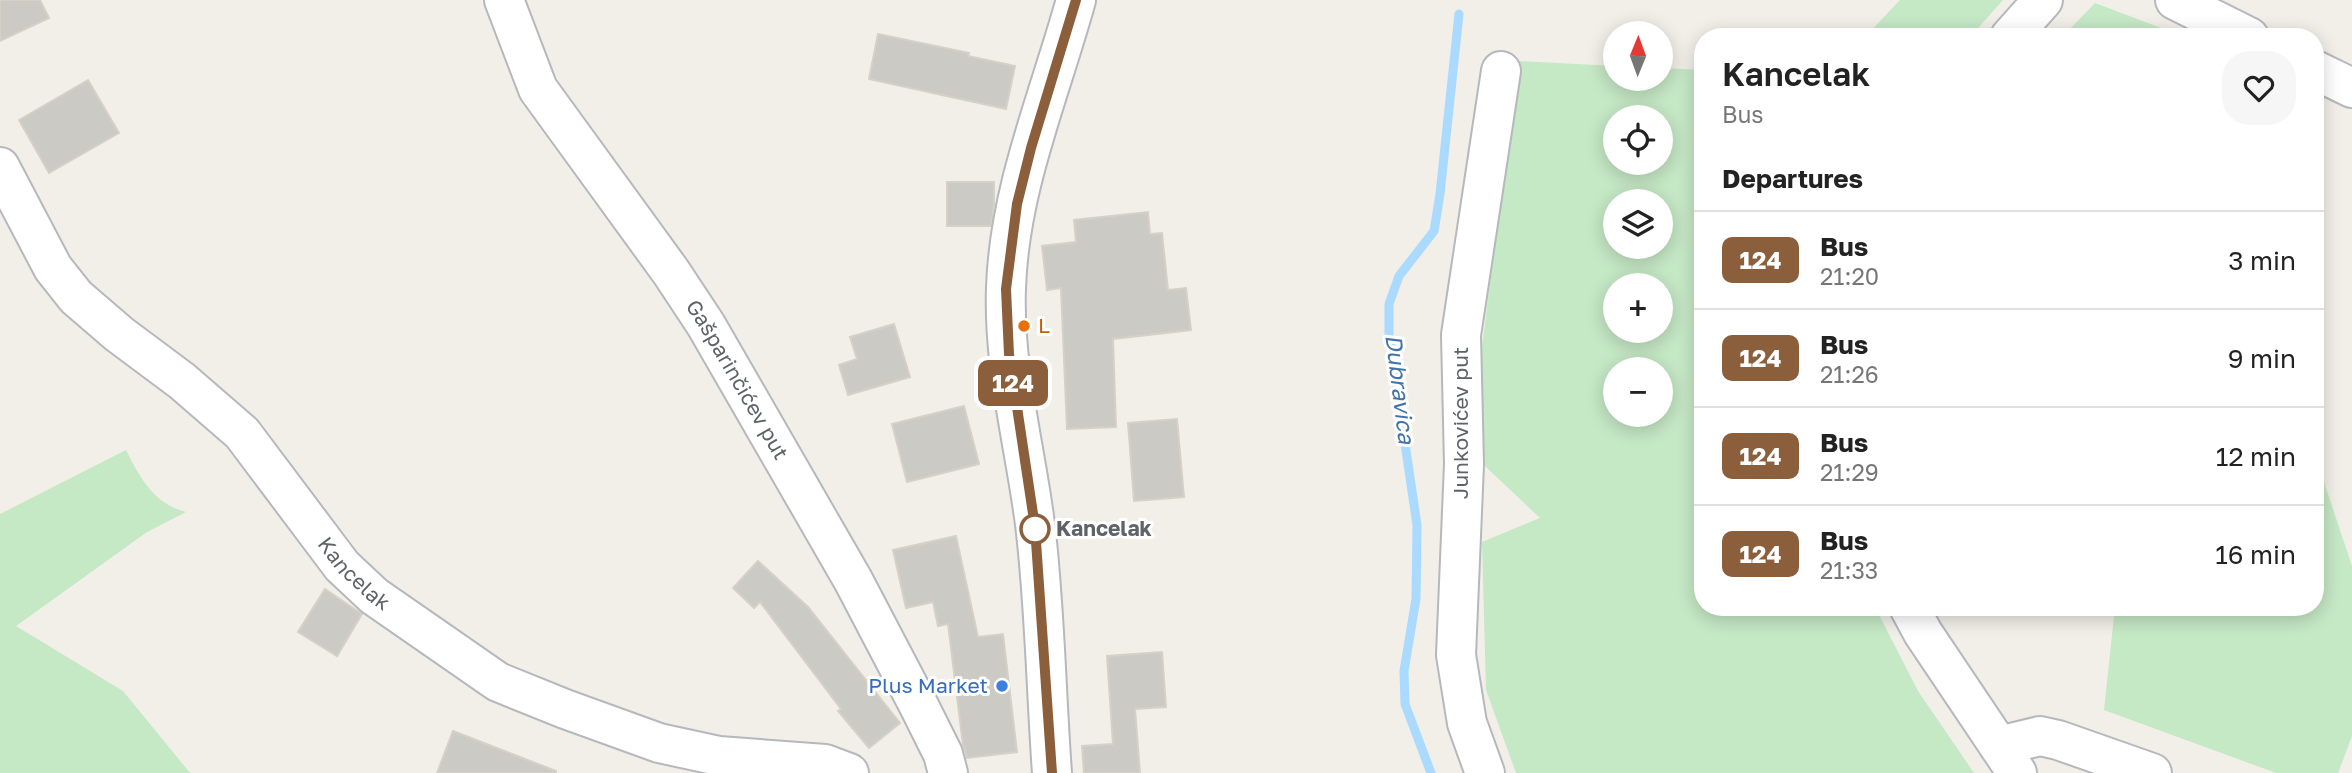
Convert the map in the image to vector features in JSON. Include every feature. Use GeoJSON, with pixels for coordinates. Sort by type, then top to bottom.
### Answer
{"type":"FeatureCollection","features":[{"type":"Feature","properties":{"kind":"street","name":"Gašparinčićev put"},"geometry":{"type":"LineString","coordinates":[[504,0],[538,89],[671,272],[706,325],[853,580],[943,754],[948,773]]}},
{"type":"Feature","properties":{"kind":"street"},"geometry":{"type":"LineString","coordinates":[[1052,773],[1035,527],[1009,354],[1006,289],[1017,204],[1031,148],[1076,0]]}},
{"type":"Feature","properties":{"kind":"street"},"geometry":{"type":"LineString","coordinates":[[2018,28],[2043,0]]}},
{"type":"Feature","properties":{"kind":"street"},"geometry":{"type":"LineString","coordinates":[[2175,0],[2231,28]]}},
{"type":"Feature","properties":{"kind":"street","name":"Junkovićev put"},"geometry":{"type":"LineString","coordinates":[[1485,773],[1467,723],[1456,655],[1464,464],[1461,335],[1501,71]]}},
{"type":"Feature","properties":{"kind":"street"},"geometry":{"type":"LineString","coordinates":[[2324,74],[2352,88]]}},
{"type":"Feature","properties":{"kind":"street","name":"Kancelak"},"geometry":{"type":"LineString","coordinates":[[0,167],[53,268],[76,297],[119,334],[182,381],[242,433],[342,566],[374,596],[498,682],[565,709],[659,743],[719,756],[825,764],[849,773]]}},
{"type":"Feature","properties":{"kind":"street"},"geometry":{"type":"LineString","coordinates":[[1914,616],[1923,634],[2008,759],[2040,736],[2152,773]]}},
{"type":"Feature","properties":{"kind":"green space"},"geometry":{"type":"Polygon","coordinates":[[[1900,0],[2003,0],[1978,28],[1874,28],[1900,0]]]}},
{"type":"Feature","properties":{"kind":"green space"},"geometry":{"type":"Polygon","coordinates":[[[2095,3],[2161,28],[2071,28],[2095,3]]]}},
{"type":"Feature","properties":{"kind":"green space"},"geometry":{"type":"Polygon","coordinates":[[[1518,61],[1603,65],[1603,91],[1673,91],[1673,69],[1694,70],[1694,616],[1880,616],[1918,691],[1974,773],[1516,773],[1486,690],[1482,542],[1540,518],[1469,451],[1518,61]]]}},
{"type":"Feature","properties":{"kind":"green space"},"geometry":{"type":"Polygon","coordinates":[[[126,450],[149,489],[165,503],[186,512],[147,532],[16,626],[123,691],[190,773],[0,773],[0,514],[126,450]]]}},
{"type":"Feature","properties":{"kind":"green space"},"geometry":{"type":"Polygon","coordinates":[[[2324,482],[2352,566],[2352,736],[2338,773],[2276,773],[2104,710],[2114,616],[2324,616],[2324,482]]]}},
{"type":"Feature","properties":{"kind":"building"},"geometry":{"type":"Polygon","coordinates":[[[0,0],[40,0],[49,18],[0,41],[0,0]]]}},
{"type":"Feature","properties":{"kind":"building"},"geometry":{"type":"Polygon","coordinates":[[[878,34],[969,53],[968,56],[1015,66],[1006,109],[869,79],[878,34]]]}},
{"type":"Feature","properties":{"kind":"building"},"geometry":{"type":"Polygon","coordinates":[[[88,80],[119,133],[49,173],[19,120],[88,80]]]}},
{"type":"Feature","properties":{"kind":"building"},"geometry":{"type":"Polygon","coordinates":[[[947,182],[994,182],[991,226],[947,226],[947,182]]]}},
{"type":"Feature","properties":{"kind":"building"},"geometry":{"type":"Polygon","coordinates":[[[1148,212],[1150,234],[1162,233],[1168,290],[1186,288],[1191,330],[1113,339],[1116,427],[1067,429],[1061,288],[1047,290],[1042,246],[1076,242],[1074,220],[1148,212]]]}},
{"type":"Feature","properties":{"kind":"building"},"geometry":{"type":"Polygon","coordinates":[[[894,324],[910,377],[848,395],[839,365],[857,359],[850,337],[894,324]]]}},
{"type":"Feature","properties":{"kind":"building"},"geometry":{"type":"Polygon","coordinates":[[[964,406],[979,464],[907,482],[892,424],[964,406]]]}},
{"type":"Feature","properties":{"kind":"building"},"geometry":{"type":"Polygon","coordinates":[[[1177,419],[1184,497],[1134,501],[1128,423],[1177,419]]]}},
{"type":"Feature","properties":{"kind":"building"},"geometry":{"type":"Polygon","coordinates":[[[956,536],[978,637],[1003,634],[1017,752],[967,758],[963,745],[948,624],[938,626],[933,602],[906,608],[893,550],[956,536]]]}},
{"type":"Feature","properties":{"kind":"building"},"geometry":{"type":"Polygon","coordinates":[[[758,561],[808,607],[900,723],[869,748],[838,711],[841,709],[760,602],[754,608],[733,588],[758,561]]]}},
{"type":"Feature","properties":{"kind":"building"},"geometry":{"type":"Polygon","coordinates":[[[325,589],[362,614],[337,656],[298,632],[325,589]]]}},
{"type":"Feature","properties":{"kind":"building"},"geometry":{"type":"Polygon","coordinates":[[[1162,652],[1166,707],[1135,709],[1140,773],[1084,773],[1082,746],[1113,744],[1107,656],[1162,652]]]}},
{"type":"Feature","properties":{"kind":"building"},"geometry":{"type":"Polygon","coordinates":[[[453,731],[556,771],[556,773],[437,773],[453,731]]]}},
{"type":"Feature","properties":{"kind":"waterway","name":"Dubravica"},"geometry":{"type":"LineString","coordinates":[[1431,773],[1405,704],[1404,671],[1416,599],[1417,525],[1389,335],[1389,304],[1399,276],[1434,231],[1459,14]]}},
{"type":"Feature","properties":{"kind":"bus line","name":"124"},"geometry":{"type":"LineString","coordinates":[[1052,773],[1035,527],[1009,354],[1006,289],[1017,204],[1031,148],[1076,0]]}},
{"type":"Feature","properties":{"kind":"place","name":"L"},"geometry":{"type":"Point","coordinates":[1024,326]}},
{"type":"Feature","properties":{"kind":"place","name":"Kancelak"},"geometry":{"type":"Point","coordinates":[1035,529]}},
{"type":"Feature","properties":{"kind":"place","name":"Plus Market"},"geometry":{"type":"Point","coordinates":[1002,686]}}]}
